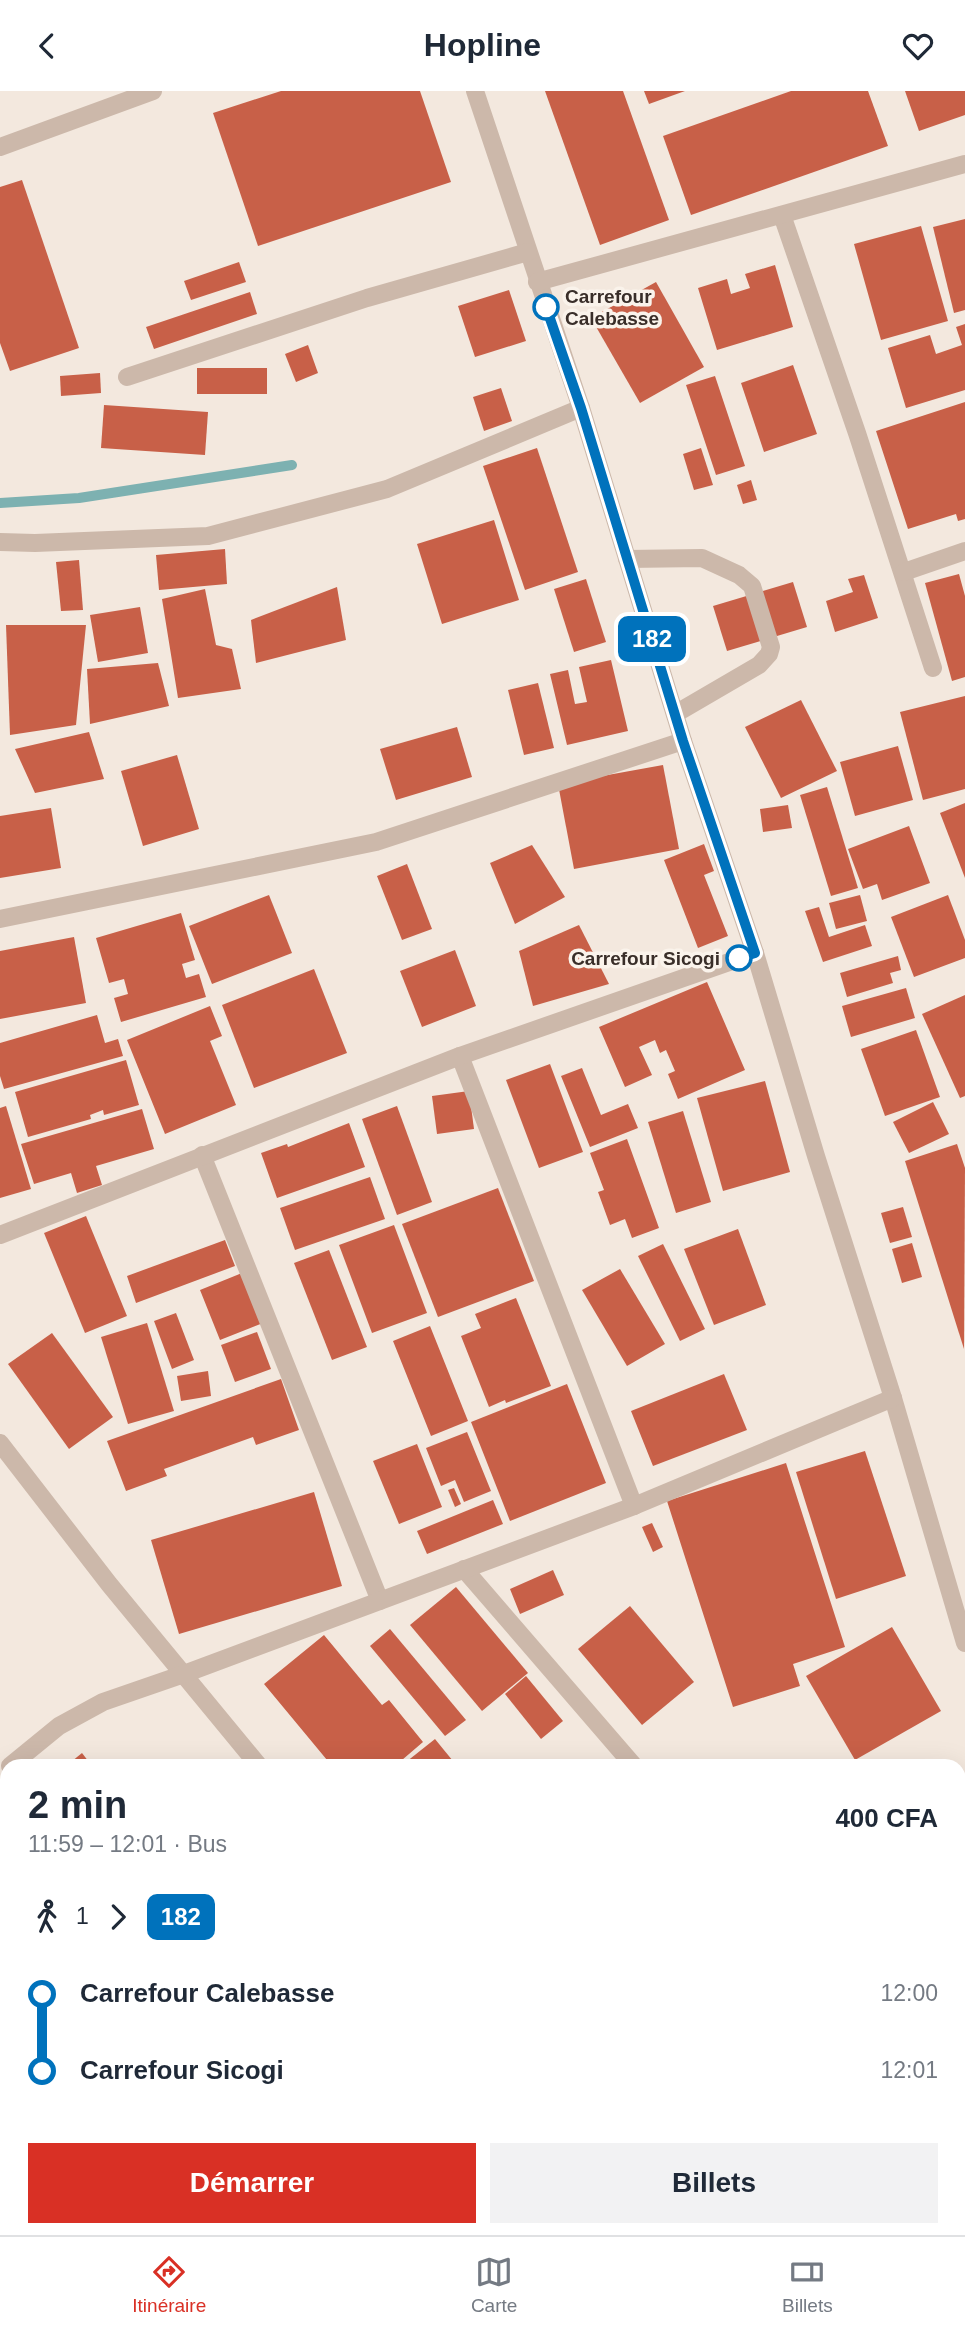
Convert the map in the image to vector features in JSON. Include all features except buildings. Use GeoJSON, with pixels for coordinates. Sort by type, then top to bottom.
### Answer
{"type":"FeatureCollection","features":[{"type":"Feature","properties":{"kind":"street"},"geometry":{"type":"LineString","coordinates":[[0,147],[153,91]]}},
{"type":"Feature","properties":{"kind":"street"},"geometry":{"type":"LineString","coordinates":[[475,91],[581,408],[683,741],[755,953],[893,1398],[965,1643]]}},
{"type":"Feature","properties":{"kind":"street"},"geometry":{"type":"LineString","coordinates":[[537,282],[965,164]]}},
{"type":"Feature","properties":{"kind":"street"},"geometry":{"type":"LineString","coordinates":[[782,215],[904,572],[933,668]]}},
{"type":"Feature","properties":{"kind":"street"},"geometry":{"type":"LineString","coordinates":[[127,377],[367,297],[528,252]]}},
{"type":"Feature","properties":{"kind":"street"},"geometry":{"type":"LineString","coordinates":[[0,542],[208,536],[387,489],[581,408]]}},
{"type":"Feature","properties":{"kind":"street"},"geometry":{"type":"LineString","coordinates":[[904,572],[965,551]]}},
{"type":"Feature","properties":{"kind":"street"},"geometry":{"type":"LineString","coordinates":[[627,559],[702,558],[739,575],[752,586],[771,647],[769,654],[759,664],[675,714]]}},
{"type":"Feature","properties":{"kind":"street"},"geometry":{"type":"LineString","coordinates":[[0,919],[376,842],[683,741]]}},
{"type":"Feature","properties":{"kind":"street"},"geometry":{"type":"LineString","coordinates":[[0,1234],[460,1056],[755,953]]}},
{"type":"Feature","properties":{"kind":"street"},"geometry":{"type":"LineString","coordinates":[[460,1056],[634,1506]]}},
{"type":"Feature","properties":{"kind":"street"},"geometry":{"type":"LineString","coordinates":[[202,1156],[380,1601]]}},
{"type":"Feature","properties":{"kind":"street"},"geometry":{"type":"LineString","coordinates":[[19,1759],[59,1726],[103,1702],[634,1506],[893,1398]]}},
{"type":"Feature","properties":{"kind":"street"},"geometry":{"type":"LineString","coordinates":[[0,1443],[108,1584],[254,1759]]}},
{"type":"Feature","properties":{"kind":"street"},"geometry":{"type":"LineString","coordinates":[[464,1569],[628,1759]]}},
{"type":"Feature","properties":{"kind":"waterway"},"geometry":{"type":"LineString","coordinates":[[0,503],[79,498],[292,465]]}},
{"type":"Feature","properties":{"kind":"bus line","name":"182"},"geometry":{"type":"LineString","coordinates":[[546,307],[581,408],[683,741],[755,953],[739,958]]}},
{"type":"Feature","properties":{"kind":"place","name":"Carrefour Calebasse"},"geometry":{"type":"Point","coordinates":[546,307]}},
{"type":"Feature","properties":{"kind":"place","name":"Carrefour Sicogi"},"geometry":{"type":"Point","coordinates":[739,958]}}]}
